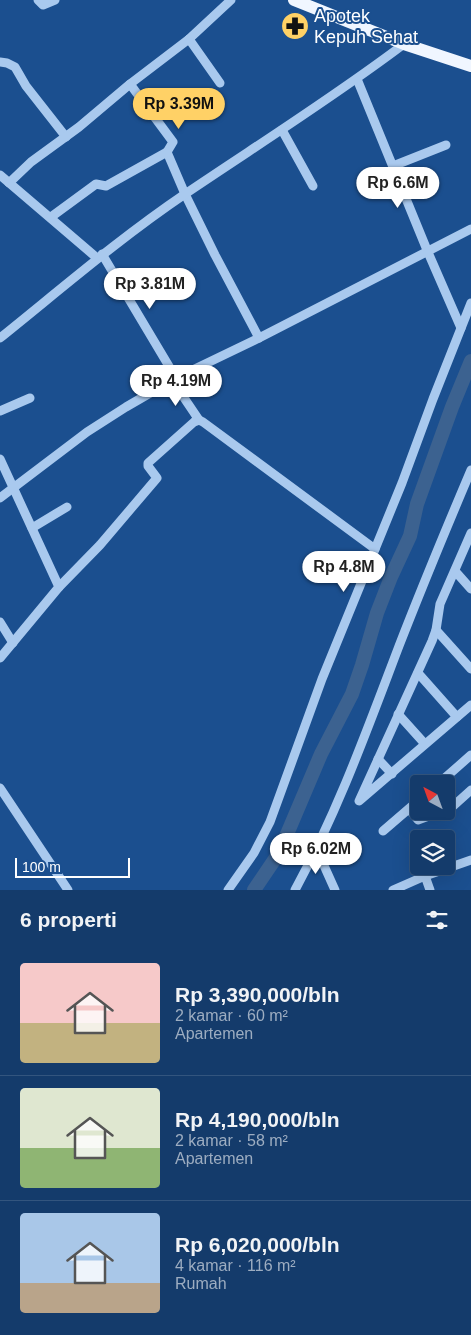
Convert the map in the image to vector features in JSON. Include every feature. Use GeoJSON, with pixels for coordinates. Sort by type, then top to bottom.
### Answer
{"type":"FeatureCollection","features":[{"type":"Feature","properties":{"kind":"main road"},"geometry":{"type":"LineString","coordinates":[[294,0],[404,44],[471,66]]}},
{"type":"Feature","properties":{"kind":"street"},"geometry":{"type":"LineString","coordinates":[[38,0],[43,5],[55,0]]}},
{"type":"Feature","properties":{"kind":"street"},"geometry":{"type":"LineString","coordinates":[[8,183],[31,162],[66,137],[188,39],[231,0]]}},
{"type":"Feature","properties":{"kind":"street"},"geometry":{"type":"LineString","coordinates":[[188,39],[220,83]]}},
{"type":"Feature","properties":{"kind":"street"},"geometry":{"type":"LineString","coordinates":[[0,338],[100,256],[185,194],[357,79],[404,44]]}},
{"type":"Feature","properties":{"kind":"street"},"geometry":{"type":"LineString","coordinates":[[0,62],[15,66],[26,86],[66,137]]}},
{"type":"Feature","properties":{"kind":"street"},"geometry":{"type":"LineString","coordinates":[[357,79],[461,328]]}},
{"type":"Feature","properties":{"kind":"street"},"geometry":{"type":"LineString","coordinates":[[51,217],[96,184],[106,186],[167,152],[173,142],[130,84]]}},
{"type":"Feature","properties":{"kind":"street"},"geometry":{"type":"LineString","coordinates":[[282,130],[313,186]]}},
{"type":"Feature","properties":{"kind":"street"},"geometry":{"type":"LineString","coordinates":[[393,166],[446,145]]}},
{"type":"Feature","properties":{"kind":"street"},"geometry":{"type":"LineString","coordinates":[[167,152],[215,255],[259,338]]}},
{"type":"Feature","properties":{"kind":"street"},"geometry":{"type":"LineString","coordinates":[[0,175],[100,256],[199,420],[375,549]]}},
{"type":"Feature","properties":{"kind":"street"},"geometry":{"type":"LineString","coordinates":[[0,498],[87,432],[126,406],[174,379],[259,338],[471,228]]}},
{"type":"Feature","properties":{"kind":"street"},"geometry":{"type":"LineString","coordinates":[[228,890],[254,853],[270,822],[322,679],[402,483],[471,303]]}},
{"type":"Feature","properties":{"kind":"street"},"geometry":{"type":"LineString","coordinates":[[0,411],[30,398]]}},
{"type":"Feature","properties":{"kind":"street"},"geometry":{"type":"LineString","coordinates":[[0,658],[59,587],[100,545],[157,478],[148,466],[148,463],[194,422],[199,420]]}},
{"type":"Feature","properties":{"kind":"street"},"geometry":{"type":"LineString","coordinates":[[0,459],[59,587]]}},
{"type":"Feature","properties":{"kind":"street"},"geometry":{"type":"LineString","coordinates":[[295,890],[316,850],[354,767],[429,568],[471,470]]}},
{"type":"Feature","properties":{"kind":"street"},"geometry":{"type":"LineString","coordinates":[[32,528],[68,507]]}},
{"type":"Feature","properties":{"kind":"street"},"geometry":{"type":"LineString","coordinates":[[471,534],[440,604],[436,630],[418,673],[359,801],[471,705]]}},
{"type":"Feature","properties":{"kind":"street"},"geometry":{"type":"LineString","coordinates":[[455,571],[471,589]]}},
{"type":"Feature","properties":{"kind":"street"},"geometry":{"type":"LineString","coordinates":[[0,622],[13,643]]}},
{"type":"Feature","properties":{"kind":"street"},"geometry":{"type":"LineString","coordinates":[[436,630],[471,669]]}},
{"type":"Feature","properties":{"kind":"street"},"geometry":{"type":"LineString","coordinates":[[418,673],[457,716]]}},
{"type":"Feature","properties":{"kind":"street"},"geometry":{"type":"LineString","coordinates":[[398,714],[425,744]]}},
{"type":"Feature","properties":{"kind":"street"},"geometry":{"type":"LineString","coordinates":[[448,775],[471,755]]}},
{"type":"Feature","properties":{"kind":"street"},"geometry":{"type":"LineString","coordinates":[[378,759],[392,774]]}},
{"type":"Feature","properties":{"kind":"street"},"geometry":{"type":"LineString","coordinates":[[0,788],[68,890]]}},
{"type":"Feature","properties":{"kind":"street"},"geometry":{"type":"LineString","coordinates":[[455,804],[470,794]]}},
{"type":"Feature","properties":{"kind":"street"},"geometry":{"type":"LineString","coordinates":[[383,831],[409,809]]}},
{"type":"Feature","properties":{"kind":"street"},"geometry":{"type":"LineString","coordinates":[[316,850],[335,890]]}},
{"type":"Feature","properties":{"kind":"street"},"geometry":{"type":"LineString","coordinates":[[393,890],[425,876],[471,860]]}},
{"type":"Feature","properties":{"kind":"street"},"geometry":{"type":"LineString","coordinates":[[425,876],[430,890]]}},
{"type":"Feature","properties":{"kind":"waterway"},"geometry":{"type":"LineString","coordinates":[[254,890],[279,853],[321,754],[352,694],[377,613],[410,536],[417,504],[452,407],[471,361]]}},
{"type":"Feature","properties":{"kind":"place","name":"Apotek Kepuh Sehat"},"geometry":{"type":"Point","coordinates":[295,26]}}]}
